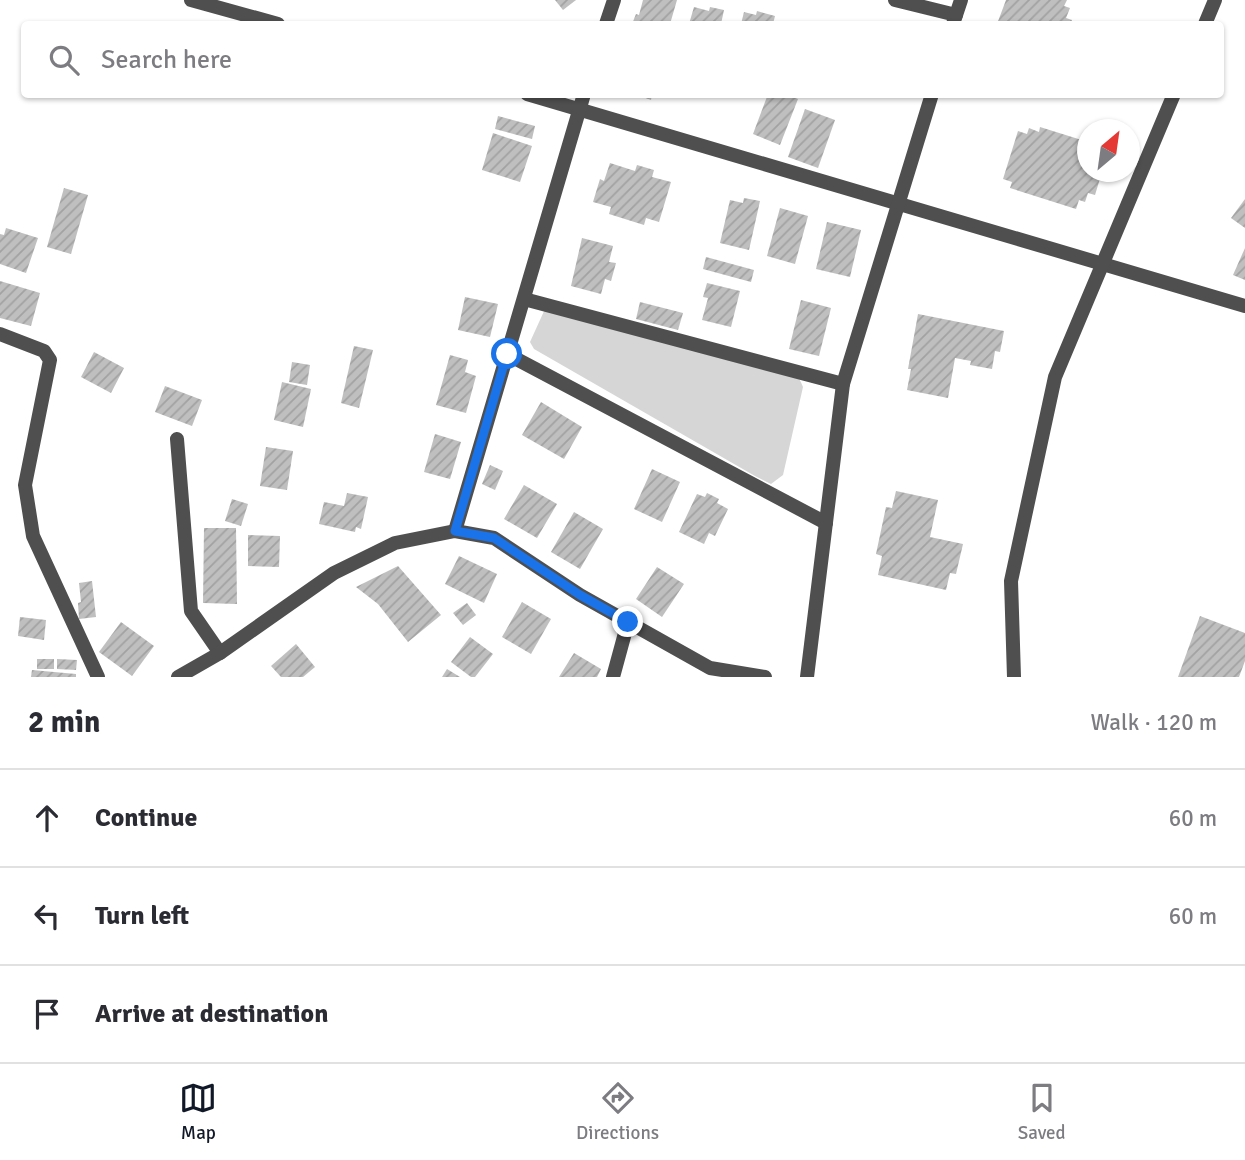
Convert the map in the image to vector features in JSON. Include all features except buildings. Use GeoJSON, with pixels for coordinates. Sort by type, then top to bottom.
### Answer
{"type":"FeatureCollection","features":[{"type":"Feature","properties":{"kind":"street"},"geometry":{"type":"LineString","coordinates":[[191,0],[267,21]]}},
{"type":"Feature","properties":{"kind":"street"},"geometry":{"type":"LineString","coordinates":[[607,21],[614,0]]}},
{"type":"Feature","properties":{"kind":"street"},"geometry":{"type":"LineString","coordinates":[[895,0],[955,20],[961,0]]}},
{"type":"Feature","properties":{"kind":"street"},"geometry":{"type":"LineString","coordinates":[[1206,21],[1215,0]]}},
{"type":"Feature","properties":{"kind":"street"},"geometry":{"type":"LineString","coordinates":[[541,98],[1245,306]]}},
{"type":"Feature","properties":{"kind":"street"},"geometry":{"type":"LineString","coordinates":[[455,531],[583,98]]}},
{"type":"Feature","properties":{"kind":"street"},"geometry":{"type":"LineString","coordinates":[[807,677],[843,384],[931,98]]}},
{"type":"Feature","properties":{"kind":"street"},"geometry":{"type":"LineString","coordinates":[[1014,677],[1011,580],[1055,377],[1172,98]]}},
{"type":"Feature","properties":{"kind":"street"},"geometry":{"type":"LineString","coordinates":[[524,299],[843,384]]}},
{"type":"Feature","properties":{"kind":"street"},"geometry":{"type":"LineString","coordinates":[[0,334],[44,351],[50,360],[25,485],[33,536],[98,677]]}},
{"type":"Feature","properties":{"kind":"street"},"geometry":{"type":"LineString","coordinates":[[507,354],[826,523]]}},
{"type":"Feature","properties":{"kind":"street"},"geometry":{"type":"LineString","coordinates":[[177,439],[191,611],[220,653]]}},
{"type":"Feature","properties":{"kind":"street"},"geometry":{"type":"LineString","coordinates":[[178,677],[220,653],[334,573],[395,543],[455,531],[494,538],[580,595],[710,668],[765,677]]}},
{"type":"Feature","properties":{"kind":"street"},"geometry":{"type":"LineString","coordinates":[[613,677],[628,622]]}},
{"type":"Feature","properties":{"kind":"shaded area"},"geometry":{"type":"Polygon","coordinates":[[[545,309],[799,378],[803,387],[783,475],[771,484],[755,476],[534,349],[530,342],[545,309]]]}},
{"type":"Feature","properties":{"kind":"route"},"geometry":{"type":"LineString","coordinates":[[507,354],[455,531],[494,538],[580,595],[628,622]]}}]}
